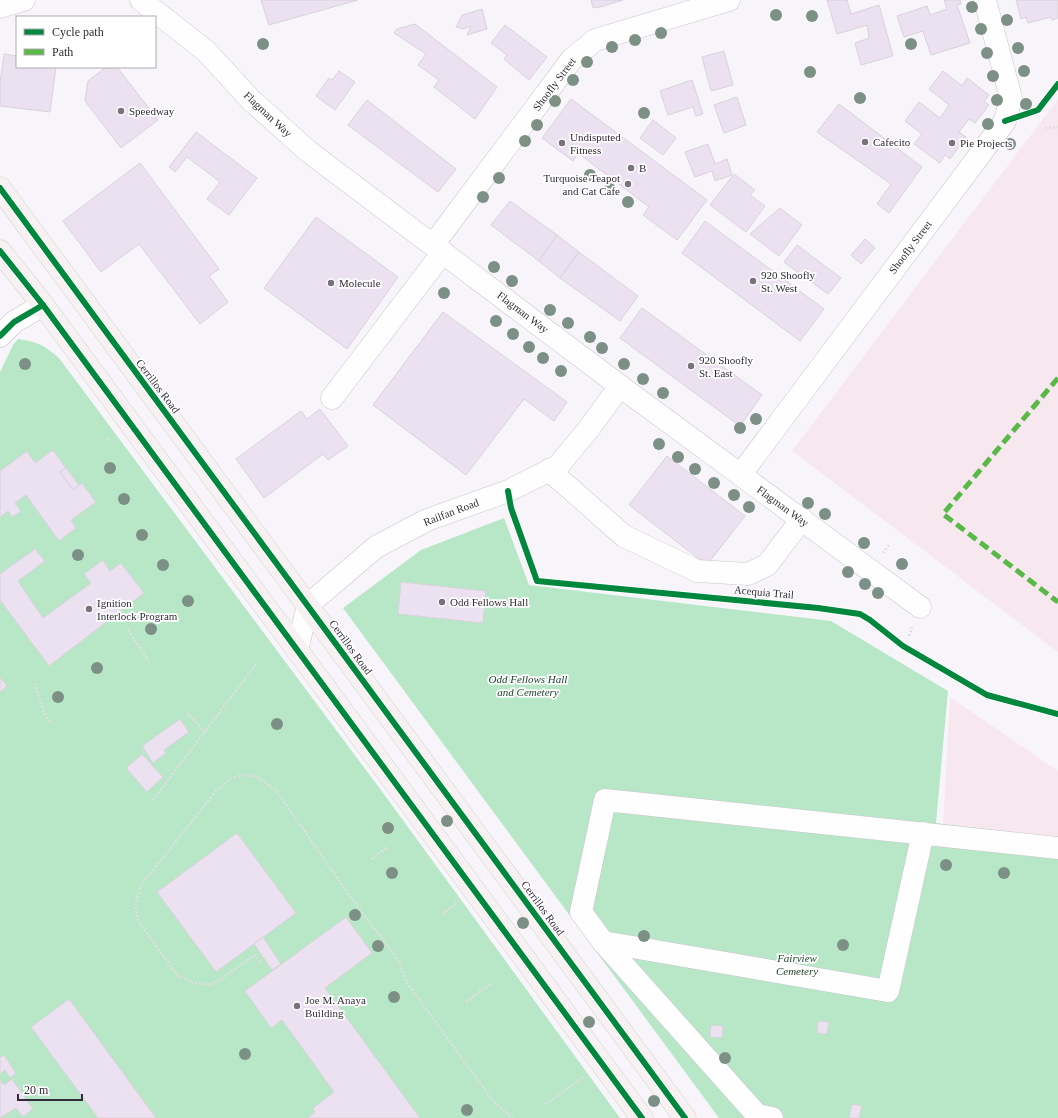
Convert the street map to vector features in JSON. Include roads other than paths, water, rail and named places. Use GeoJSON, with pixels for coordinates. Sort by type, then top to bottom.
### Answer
{"type":"FeatureCollection","features":[{"type":"Feature","properties":{"kind":"main road","name":"Cerrillos Road"},"geometry":{"type":"LineString","coordinates":[[0,188],[685,1118]]}},
{"type":"Feature","properties":{"kind":"main road"},"geometry":{"type":"LineString","coordinates":[[0,251],[43,305],[642,1118]]}},
{"type":"Feature","properties":{"kind":"street"},"geometry":{"type":"LineString","coordinates":[[0,7],[24,0]]}},
{"type":"Feature","properties":{"kind":"street","name":"Flagman Way"},"geometry":{"type":"LineString","coordinates":[[141,0],[206,51],[251,100],[319,159],[620,386],[920,607]]}},
{"type":"Feature","properties":{"kind":"street","name":"Shoofly Street"},"geometry":{"type":"LineString","coordinates":[[332,398],[572,59],[595,40],[729,0]]}},
{"type":"Feature","properties":{"kind":"street","name":"Shoofly Street"},"geometry":{"type":"LineString","coordinates":[[741,474],[1005,121],[1011,98],[985,0]]}},
{"type":"Feature","properties":{"kind":"street"},"geometry":{"type":"LineString","coordinates":[[0,336],[14,322],[43,305]]}},
{"type":"Feature","properties":{"kind":"street","name":"Railfan Road"},"geometry":{"type":"LineString","coordinates":[[308,605],[376,547],[427,520],[508,491],[558,466],[588,430],[620,386]]}},
{"type":"Feature","properties":{"kind":"street"},"geometry":{"type":"LineString","coordinates":[[549,470],[624,536],[697,571],[748,574],[767,565],[802,519]]}},
{"type":"Feature","properties":{"kind":"street"},"geometry":{"type":"LineString","coordinates":[[297,650],[308,605]]}},
{"type":"Feature","properties":{"kind":"street"},"geometry":{"type":"LineString","coordinates":[[772,1118],[757,1115],[603,942],[581,912],[605,800],[1058,848]]}},
{"type":"Feature","properties":{"kind":"street"},"geometry":{"type":"LineString","coordinates":[[603,942],[888,991],[923,833]]}},
{"type":"Feature","properties":{"kind":"place","name":"Speedway"},"geometry":{"type":"Point","coordinates":[121,111]}},
{"type":"Feature","properties":{"kind":"place","name":"Cafecito"},"geometry":{"type":"Point","coordinates":[865,142]}},
{"type":"Feature","properties":{"kind":"place","name":"Undisputed Fitness"},"geometry":{"type":"Point","coordinates":[562,143]}},
{"type":"Feature","properties":{"kind":"place","name":"Pie Projects"},"geometry":{"type":"Point","coordinates":[952,143]}},
{"type":"Feature","properties":{"kind":"place","name":"B"},"geometry":{"type":"Point","coordinates":[631,168]}},
{"type":"Feature","properties":{"kind":"place","name":"Turquoise Teapot and Cat Cafe"},"geometry":{"type":"Point","coordinates":[628,184]}},
{"type":"Feature","properties":{"kind":"place","name":"920 Shoofly St. West"},"geometry":{"type":"Point","coordinates":[753,281]}},
{"type":"Feature","properties":{"kind":"place","name":"Molecule"},"geometry":{"type":"Point","coordinates":[331,283]}},
{"type":"Feature","properties":{"kind":"place","name":"920 Shoofly St. East"},"geometry":{"type":"Point","coordinates":[691,366]}},
{"type":"Feature","properties":{"kind":"place","name":"Odd Fellows Hall"},"geometry":{"type":"Point","coordinates":[442,602]}},
{"type":"Feature","properties":{"kind":"place","name":"Ignition Interlock Program"},"geometry":{"type":"Point","coordinates":[89,609]}},
{"type":"Feature","properties":{"kind":"place","name":"Joe M. Anaya Building"},"geometry":{"type":"Point","coordinates":[297,1006]}},
{"type":"Feature","properties":{"kind":"park label","name":"Odd Fellows Hall and Cemetery"},"geometry":{"type":"Point","coordinates":[528,685]}},
{"type":"Feature","properties":{"kind":"park label","name":"Fairview Cemetery"},"geometry":{"type":"Point","coordinates":[797,964]}}]}
